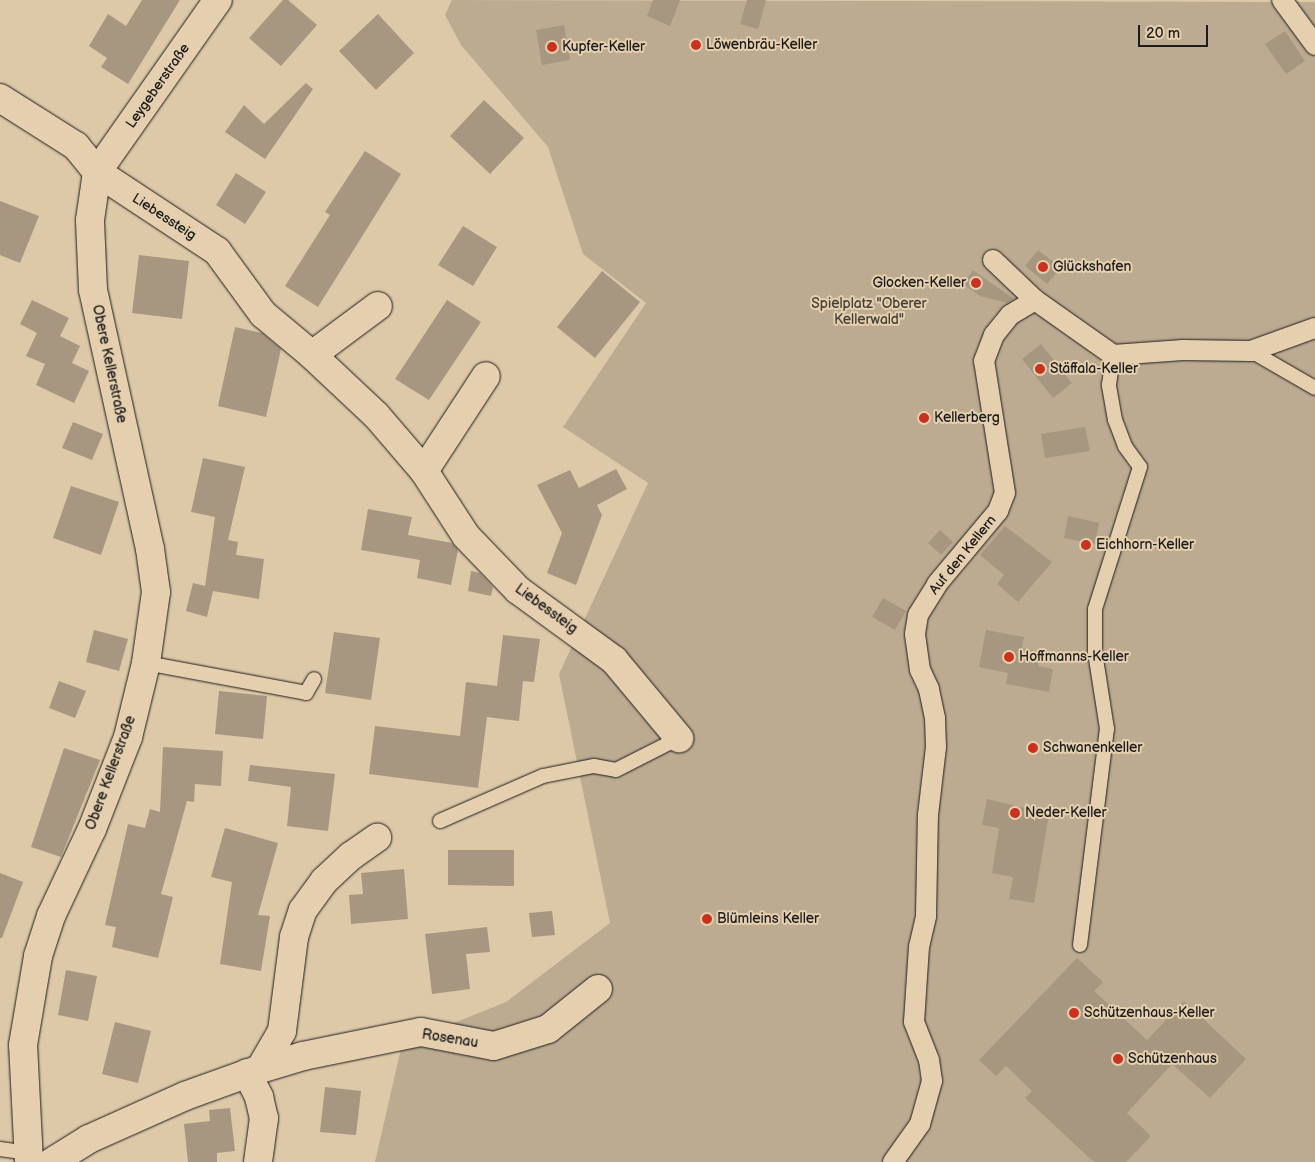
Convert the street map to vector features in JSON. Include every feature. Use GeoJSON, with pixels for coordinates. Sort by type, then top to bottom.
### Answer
{"type":"FeatureCollection","features":[{"type":"Feature","properties":{"kind":"street","name":"Leygeberstraße"},"geometry":{"type":"LineString","coordinates":[[97,172],[218,0]]}},
{"type":"Feature","properties":{"kind":"street"},"geometry":{"type":"LineString","coordinates":[[1282,0],[1315,44]]}},
{"type":"Feature","properties":{"kind":"street","name":"Liebessteig"},"geometry":{"type":"LineString","coordinates":[[0,98],[76,146],[97,172],[217,251],[263,314],[312,355],[376,415],[424,471],[466,536],[518,590],[614,660],[679,738]]}},
{"type":"Feature","properties":{"kind":"street","name":"Obere Kellerstraße"},"geometry":{"type":"LineString","coordinates":[[28,1157],[23,1045],[38,956],[51,916],[92,829],[128,737],[146,663],[156,592],[150,549],[93,290],[90,220],[97,172]]}},
{"type":"Feature","properties":{"kind":"street"},"geometry":{"type":"LineString","coordinates":[[993,260],[1035,300],[1113,355],[1183,350],[1251,351],[1315,328]]}},
{"type":"Feature","properties":{"kind":"street","name":"Auf den Kellern"},"geometry":{"type":"LineString","coordinates":[[894,1162],[920,1124],[932,1081],[929,1060],[914,1022],[919,947],[926,916],[928,815],[936,747],[935,718],[916,650],[918,615],[937,584],[998,511],[1005,493],[984,361],[994,335],[1010,316],[1035,300]]}},
{"type":"Feature","properties":{"kind":"street"},"geometry":{"type":"LineString","coordinates":[[312,355],[378,306]]}},
{"type":"Feature","properties":{"kind":"street"},"geometry":{"type":"LineString","coordinates":[[424,471],[486,376]]}},
{"type":"Feature","properties":{"kind":"street"},"geometry":{"type":"LineString","coordinates":[[258,1162],[264,1118],[253,1071],[282,1031],[294,937],[303,910],[324,881],[351,856],[377,838]]}},
{"type":"Feature","properties":{"kind":"street","name":"Rosenau"},"geometry":{"type":"LineString","coordinates":[[52,1162],[88,1139],[185,1096],[253,1071],[303,1056],[421,1032],[494,1046],[548,1029],[598,989]]}},
{"type":"Feature","properties":{"kind":"lane"},"geometry":{"type":"LineString","coordinates":[[1251,351],[1315,388]]}},
{"type":"Feature","properties":{"kind":"lane"},"geometry":{"type":"LineString","coordinates":[[1080,945],[1107,729],[1095,652],[1095,609],[1140,467],[1125,446],[1115,420],[1109,385],[1113,355]]}},
{"type":"Feature","properties":{"kind":"lane"},"geometry":{"type":"LineString","coordinates":[[146,663],[306,692],[314,679]]}},
{"type":"Feature","properties":{"kind":"lane"},"geometry":{"type":"LineString","coordinates":[[440,821],[543,776],[594,766],[616,770],[679,738]]}},
{"type":"Feature","properties":{"kind":"lane"},"geometry":{"type":"LineString","coordinates":[[0,1149],[28,1157]]}},
{"type":"Feature","properties":{"kind":"green space","name":"Spielplatz \"Oberer Kellerwald\""},"geometry":{"type":"Polygon","coordinates":[[[452,0],[1315,2],[1315,1162],[375,1162],[402,1044],[506,1002],[610,923],[559,674],[648,483],[563,427],[646,303],[583,254],[548,147],[461,45],[445,15],[452,0]]]}},
{"type":"Feature","properties":{"kind":"building"},"geometry":{"type":"Polygon","coordinates":[[[142,0],[180,0],[128,84],[101,67],[107,58],[89,46],[108,14],[126,26],[142,0]]]}},
{"type":"Feature","properties":{"kind":"building"},"geometry":{"type":"Polygon","coordinates":[[[283,0],[288,0],[317,25],[281,66],[249,38],[283,0]]]}},
{"type":"Feature","properties":{"kind":"building"},"geometry":{"type":"Polygon","coordinates":[[[653,0],[680,0],[670,26],[647,16],[653,0]]]}},
{"type":"Feature","properties":{"kind":"building"},"geometry":{"type":"Polygon","coordinates":[[[747,0],[766,0],[758,29],[740,24],[747,0]]]}},
{"type":"Feature","properties":{"kind":"building"},"geometry":{"type":"Polygon","coordinates":[[[378,14],[414,53],[376,90],[339,51],[378,14]]]}},
{"type":"Feature","properties":{"kind":"building"},"geometry":{"type":"Polygon","coordinates":[[[564,25],[570,60],[542,65],[536,30],[564,25]]]}},
{"type":"Feature","properties":{"kind":"building"},"geometry":{"type":"Polygon","coordinates":[[[1285,31],[1305,61],[1286,74],[1265,44],[1285,31]]]}},
{"type":"Feature","properties":{"kind":"building"},"geometry":{"type":"Polygon","coordinates":[[[306,83],[313,89],[265,159],[225,132],[244,105],[264,124],[306,83]]]}},
{"type":"Feature","properties":{"kind":"building"},"geometry":{"type":"Polygon","coordinates":[[[484,100],[524,138],[490,174],[450,136],[484,100]]]}},
{"type":"Feature","properties":{"kind":"building"},"geometry":{"type":"Polygon","coordinates":[[[365,151],[401,174],[318,307],[285,286],[330,215],[325,212],[365,151]]]}},
{"type":"Feature","properties":{"kind":"building"},"geometry":{"type":"Polygon","coordinates":[[[236,173],[266,192],[245,224],[216,205],[236,173]]]}},
{"type":"Feature","properties":{"kind":"building"},"geometry":{"type":"Polygon","coordinates":[[[0,201],[39,216],[20,263],[0,255],[0,201]]]}},
{"type":"Feature","properties":{"kind":"building"},"geometry":{"type":"Polygon","coordinates":[[[463,226],[497,247],[473,286],[438,265],[463,226]]]}},
{"type":"Feature","properties":{"kind":"building","name":"Glückshafen"},"geometry":{"type":"Polygon","coordinates":[[[1038,250],[1061,268],[1047,284],[1025,266],[1038,250]]]}},
{"type":"Feature","properties":{"kind":"building"},"geometry":{"type":"Polygon","coordinates":[[[139,255],[189,261],[182,319],[132,313],[139,255]]]}},
{"type":"Feature","properties":{"kind":"building"},"geometry":{"type":"Polygon","coordinates":[[[973,270],[1014,299],[1007,303],[980,296],[963,284],[973,270]]]}},
{"type":"Feature","properties":{"kind":"building"},"geometry":{"type":"Polygon","coordinates":[[[602,271],[640,302],[595,358],[557,327],[602,271]]]}},
{"type":"Feature","properties":{"kind":"building"},"geometry":{"type":"Polygon","coordinates":[[[32,300],[69,318],[60,336],[80,346],[72,363],[89,371],[74,403],[36,385],[45,364],[26,356],[37,333],[20,324],[32,300]]]}},
{"type":"Feature","properties":{"kind":"building"},"geometry":{"type":"Polygon","coordinates":[[[447,300],[481,322],[429,400],[395,379],[447,300]]]}},
{"type":"Feature","properties":{"kind":"building"},"geometry":{"type":"Polygon","coordinates":[[[235,327],[262,333],[281,349],[266,417],[218,406],[235,327]]]}},
{"type":"Feature","properties":{"kind":"building"},"geometry":{"type":"Polygon","coordinates":[[[1041,344],[1072,383],[1053,398],[1022,359],[1041,344]]]}},
{"type":"Feature","properties":{"kind":"building"},"geometry":{"type":"Polygon","coordinates":[[[73,422],[103,434],[92,460],[62,448],[73,422]]]}},
{"type":"Feature","properties":{"kind":"building"},"geometry":{"type":"Polygon","coordinates":[[[1085,427],[1090,451],[1045,458],[1041,434],[1085,427]]]}},
{"type":"Feature","properties":{"kind":"building"},"geometry":{"type":"Polygon","coordinates":[[[203,458],[245,467],[228,540],[238,542],[236,555],[264,559],[259,599],[213,591],[207,617],[186,611],[193,583],[205,586],[215,517],[191,512],[203,458]]]}},
{"type":"Feature","properties":{"kind":"building"},"geometry":{"type":"Polygon","coordinates":[[[616,469],[627,489],[597,505],[602,515],[576,585],[547,573],[562,533],[537,485],[570,470],[579,488],[616,469]]]}},
{"type":"Feature","properties":{"kind":"building"},"geometry":{"type":"Polygon","coordinates":[[[71,486],[119,502],[101,555],[53,538],[71,486]]]}},
{"type":"Feature","properties":{"kind":"building"},"geometry":{"type":"Polygon","coordinates":[[[368,509],[412,517],[408,535],[452,543],[458,550],[451,585],[417,578],[420,560],[361,550],[368,509]]]}},
{"type":"Feature","properties":{"kind":"building"},"geometry":{"type":"Polygon","coordinates":[[[1068,516],[1099,523],[1095,544],[1064,538],[1068,516]]]}},
{"type":"Feature","properties":{"kind":"building"},"geometry":{"type":"Polygon","coordinates":[[[1005,526],[1052,562],[1018,602],[997,584],[1004,575],[980,555],[1005,526]]]}},
{"type":"Feature","properties":{"kind":"building"},"geometry":{"type":"Polygon","coordinates":[[[940,530],[953,542],[941,555],[928,543],[940,530]]]}},
{"type":"Feature","properties":{"kind":"building"},"geometry":{"type":"Polygon","coordinates":[[[471,571],[480,573],[493,587],[491,596],[468,591],[471,571]]]}},
{"type":"Feature","properties":{"kind":"building"},"geometry":{"type":"Polygon","coordinates":[[[883,598],[906,611],[895,630],[872,617],[883,598]]]}},
{"type":"Feature","properties":{"kind":"building"},"geometry":{"type":"Polygon","coordinates":[[[94,630],[128,639],[119,671],[86,662],[94,630]]]}},
{"type":"Feature","properties":{"kind":"building"},"geometry":{"type":"Polygon","coordinates":[[[986,630],[1024,637],[1022,648],[1040,652],[1038,666],[1053,669],[1049,692],[1006,684],[1008,673],[979,667],[986,630]]]}},
{"type":"Feature","properties":{"kind":"building"},"geometry":{"type":"Polygon","coordinates":[[[334,632],[380,638],[371,700],[325,693],[334,632]]]}},
{"type":"Feature","properties":{"kind":"building"},"geometry":{"type":"Polygon","coordinates":[[[503,635],[540,639],[534,682],[523,681],[519,721],[487,717],[478,788],[369,774],[375,726],[460,736],[466,682],[497,686],[503,635]]]}},
{"type":"Feature","properties":{"kind":"building"},"geometry":{"type":"Polygon","coordinates":[[[59,681],[86,691],[75,718],[49,708],[59,681]]]}},
{"type":"Feature","properties":{"kind":"building"},"geometry":{"type":"Polygon","coordinates":[[[219,691],[267,696],[263,739],[215,734],[219,691]]]}},
{"type":"Feature","properties":{"kind":"building"},"geometry":{"type":"Polygon","coordinates":[[[163,747],[223,751],[221,786],[195,784],[194,802],[187,801],[161,894],[173,897],[158,958],[112,947],[116,927],[105,925],[128,824],[145,828],[150,809],[160,812],[163,747]]]}},
{"type":"Feature","properties":{"kind":"building"},"geometry":{"type":"Polygon","coordinates":[[[64,748],[100,760],[61,857],[31,847],[64,748]]]}},
{"type":"Feature","properties":{"kind":"building"},"geometry":{"type":"Polygon","coordinates":[[[250,765],[335,774],[328,831],[287,826],[291,787],[248,781],[250,765]]]}},
{"type":"Feature","properties":{"kind":"building"},"geometry":{"type":"Polygon","coordinates":[[[987,799],[1049,814],[1034,903],[1009,899],[1013,877],[992,873],[999,828],[982,825],[987,799]]]}},
{"type":"Feature","properties":{"kind":"building"},"geometry":{"type":"Polygon","coordinates":[[[225,828],[278,843],[258,915],[270,916],[261,971],[220,964],[232,882],[211,877],[225,828]]]}},
{"type":"Feature","properties":{"kind":"building"},"geometry":{"type":"Polygon","coordinates":[[[448,850],[514,850],[514,886],[448,885],[448,850]]]}},
{"type":"Feature","properties":{"kind":"building"},"geometry":{"type":"Polygon","coordinates":[[[404,869],[408,919],[351,924],[349,895],[363,894],[361,873],[404,869]]]}},
{"type":"Feature","properties":{"kind":"building"},"geometry":{"type":"Polygon","coordinates":[[[0,873],[23,882],[2,938],[0,938],[0,873]]]}},
{"type":"Feature","properties":{"kind":"building"},"geometry":{"type":"Polygon","coordinates":[[[552,911],[555,935],[532,937],[529,913],[552,911]]]}},
{"type":"Feature","properties":{"kind":"building"},"geometry":{"type":"Polygon","coordinates":[[[487,927],[490,952],[466,954],[470,989],[432,994],[425,934],[487,927]]]}},
{"type":"Feature","properties":{"kind":"building"},"geometry":{"type":"Polygon","coordinates":[[[1077,958],[1103,982],[1094,991],[1147,1040],[1184,1001],[1246,1059],[1210,1098],[1172,1064],[1127,1113],[1151,1136],[1126,1162],[1094,1162],[1025,1098],[1032,1091],[1006,1066],[996,1076],[979,1060],[1077,958]]]}},
{"type":"Feature","properties":{"kind":"building"},"geometry":{"type":"Polygon","coordinates":[[[66,970],[97,976],[88,1021],[58,1015],[66,970]]]}},
{"type":"Feature","properties":{"kind":"building"},"geometry":{"type":"Polygon","coordinates":[[[115,1022],[151,1031],[138,1083],[102,1074],[115,1022]]]}},
{"type":"Feature","properties":{"kind":"building"},"geometry":{"type":"Polygon","coordinates":[[[325,1087],[361,1091],[356,1135],[320,1132],[325,1087]]]}},
{"type":"Feature","properties":{"kind":"building"},"geometry":{"type":"Polygon","coordinates":[[[230,1108],[235,1151],[217,1153],[217,1162],[188,1162],[184,1124],[210,1121],[209,1110],[230,1108]]]}},
{"type":"Feature","properties":{"kind":"place","name":"Löwenbräu-Keller"},"geometry":{"type":"Point","coordinates":[696,45]}},
{"type":"Feature","properties":{"kind":"place","name":"Kupfer-Keller"},"geometry":{"type":"Point","coordinates":[552,47]}},
{"type":"Feature","properties":{"kind":"place","name":"Glückshafen"},"geometry":{"type":"Point","coordinates":[1043,267]}},
{"type":"Feature","properties":{"kind":"place","name":"Glocken-Keller"},"geometry":{"type":"Point","coordinates":[976,283]}},
{"type":"Feature","properties":{"kind":"place","name":"Stäffala-Keller"},"geometry":{"type":"Point","coordinates":[1040,369]}},
{"type":"Feature","properties":{"kind":"place","name":"Kellerberg"},"geometry":{"type":"Point","coordinates":[924,418]}},
{"type":"Feature","properties":{"kind":"place","name":"Eichhorn-Keller"},"geometry":{"type":"Point","coordinates":[1086,545]}},
{"type":"Feature","properties":{"kind":"place","name":"Hoffmanns-Keller"},"geometry":{"type":"Point","coordinates":[1009,657]}},
{"type":"Feature","properties":{"kind":"place","name":"Schwanenkeller"},"geometry":{"type":"Point","coordinates":[1033,748]}},
{"type":"Feature","properties":{"kind":"place","name":"Neder-Keller"},"geometry":{"type":"Point","coordinates":[1015,813]}},
{"type":"Feature","properties":{"kind":"place","name":"Blümleins Keller"},"geometry":{"type":"Point","coordinates":[707,919]}},
{"type":"Feature","properties":{"kind":"place","name":"Schützenhaus-Keller"},"geometry":{"type":"Point","coordinates":[1074,1013]}},
{"type":"Feature","properties":{"kind":"place","name":"Schützenhaus"},"geometry":{"type":"Point","coordinates":[1118,1059]}}]}
